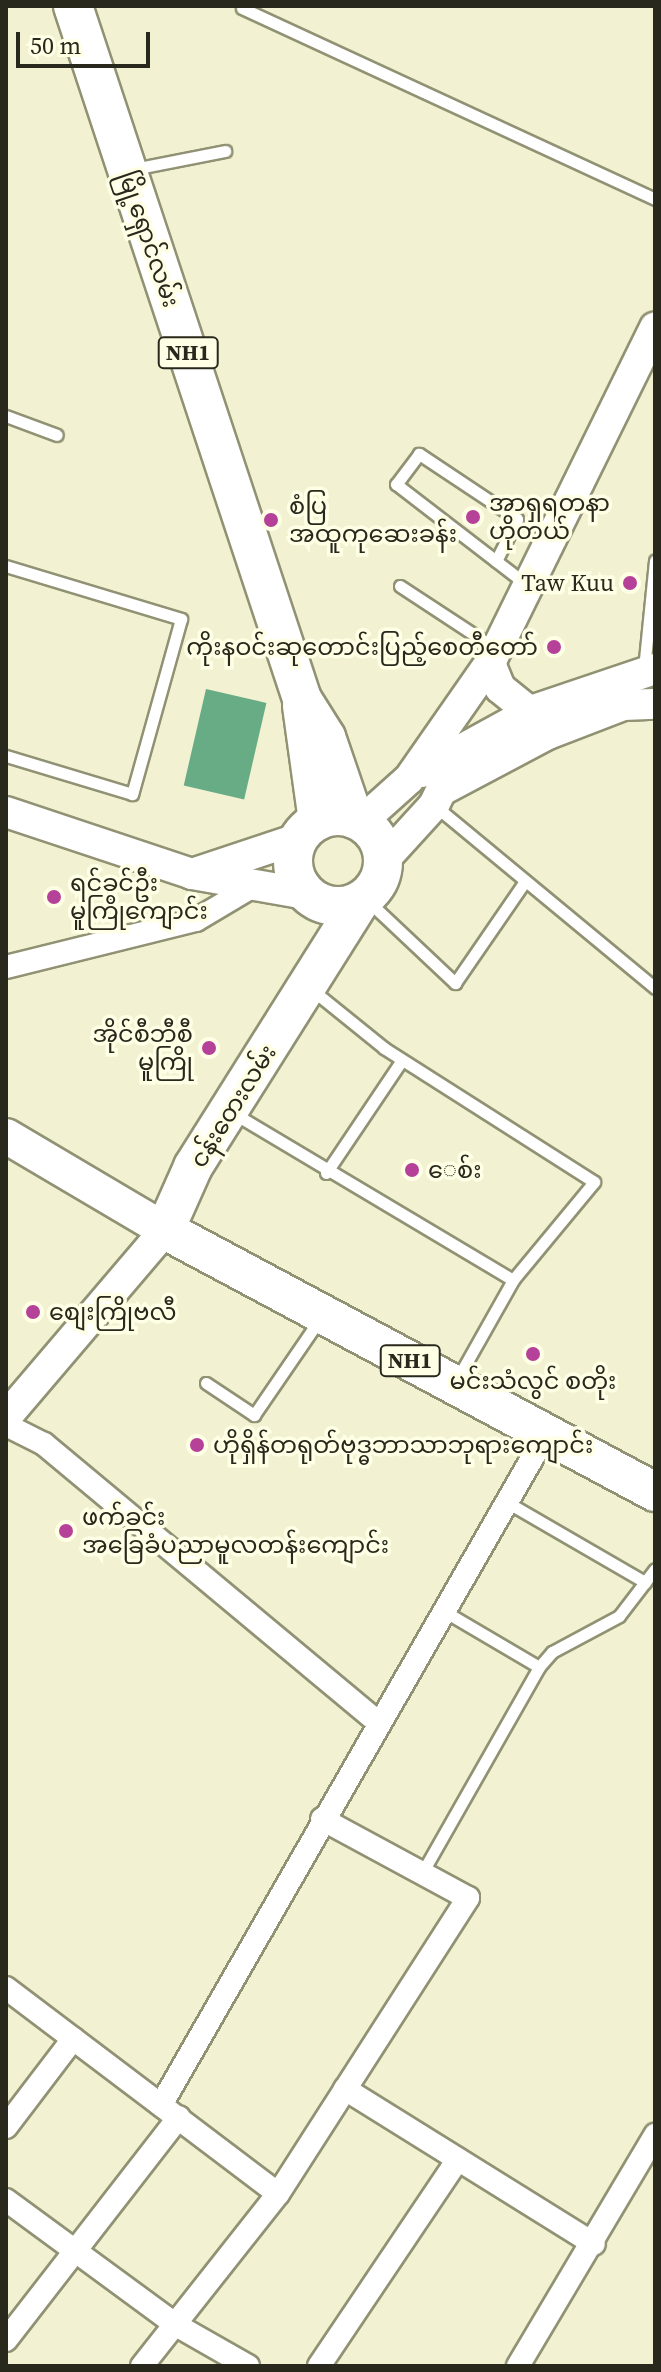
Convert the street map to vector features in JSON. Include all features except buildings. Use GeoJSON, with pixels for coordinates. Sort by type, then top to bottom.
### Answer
{"type":"FeatureCollection","features":[{"type":"Feature","properties":{"kind":"highway","name":"မြို့ရှောင်လမ်း"},"geometry":{"type":"LineString","coordinates":[[73,6],[302,699],[326,737],[333,825]]}},
{"type":"Feature","properties":{"kind":"highway","name":"NH1"},"geometry":{"type":"LineString","coordinates":[[310,896],[294,867],[333,825],[377,838],[384,860],[363,899]]}},
{"type":"Feature","properties":{"kind":"highway"},"geometry":{"type":"LineString","coordinates":[[310,896],[345,906],[363,899]]}},
{"type":"Feature","properties":{"kind":"highway","name":"ငန်းတေးလမ်း"},"geometry":{"type":"LineString","coordinates":[[307,986],[310,896]]}},
{"type":"Feature","properties":{"kind":"highway","name":"ငန်းတေးလမ်း"},"geometry":{"type":"LineString","coordinates":[[165,1230],[229,1110],[363,899]]}},
{"type":"Feature","properties":{"kind":"highway","name":"NH1"},"geometry":{"type":"LineString","coordinates":[[165,1230],[655,1492]]}},
{"type":"Feature","properties":{"kind":"main road"},"geometry":{"type":"LineString","coordinates":[[409,779],[489,664],[531,588],[655,327]]}},
{"type":"Feature","properties":{"kind":"main road"},"geometry":{"type":"LineString","coordinates":[[489,664],[500,688],[541,722]]}},
{"type":"Feature","properties":{"kind":"main road"},"geometry":{"type":"LineString","coordinates":[[439,797],[489,664]]}},
{"type":"Feature","properties":{"kind":"main road"},"geometry":{"type":"LineString","coordinates":[[384,860],[439,797],[541,722],[650,669]]}},
{"type":"Feature","properties":{"kind":"main road"},"geometry":{"type":"LineString","coordinates":[[192,874],[333,825],[459,749],[541,722],[623,705],[655,704]]}},
{"type":"Feature","properties":{"kind":"main road"},"geometry":{"type":"LineString","coordinates":[[6,812],[192,874],[250,888],[310,896]]}},
{"type":"Feature","properties":{"kind":"main road"},"geometry":{"type":"LineString","coordinates":[[6,1136],[165,1230],[6,1417]]}},
{"type":"Feature","properties":{"kind":"street"},"geometry":{"type":"LineString","coordinates":[[6,967],[196,920],[250,888]]}},
{"type":"Feature","properties":{"kind":"street"},"geometry":{"type":"LineString","coordinates":[[6,1425],[44,1444],[377,1721]]}},
{"type":"Feature","properties":{"kind":"street"},"geometry":{"type":"LineString","coordinates":[[6,2340],[79,2254],[170,2111],[322,1819],[546,1434]]}},
{"type":"Feature","properties":{"kind":"street"},"geometry":{"type":"LineString","coordinates":[[142,2366],[278,2194],[468,1898],[322,1819]]}},
{"type":"Feature","properties":{"kind":"street"},"geometry":{"type":"LineString","coordinates":[[6,1988],[278,2194]]}},
{"type":"Feature","properties":{"kind":"street"},"geometry":{"type":"LineString","coordinates":[[6,2127],[73,2039]]}},
{"type":"Feature","properties":{"kind":"street"},"geometry":{"type":"LineString","coordinates":[[345,2089],[594,2244]]}},
{"type":"Feature","properties":{"kind":"street"},"geometry":{"type":"LineString","coordinates":[[518,2366],[594,2244],[655,2135]]}},
{"type":"Feature","properties":{"kind":"street"},"geometry":{"type":"LineString","coordinates":[[319,2366],[458,2159]]}},
{"type":"Feature","properties":{"kind":"street"},"geometry":{"type":"LineString","coordinates":[[6,2200],[176,2325],[248,2366]]}},
{"type":"Feature","properties":{"kind":"lane"},"geometry":{"type":"LineString","coordinates":[[242,8],[655,199]]}},
{"type":"Feature","properties":{"kind":"lane"},"geometry":{"type":"LineString","coordinates":[[125,171],[225,151]]}},
{"type":"Feature","properties":{"kind":"lane"},"geometry":{"type":"LineString","coordinates":[[6,416],[57,435]]}},
{"type":"Feature","properties":{"kind":"lane"},"geometry":{"type":"LineString","coordinates":[[496,561],[517,519],[419,454],[396,484],[531,588]]}},
{"type":"Feature","properties":{"kind":"lane"},"geometry":{"type":"LineString","coordinates":[[650,669],[655,561]]}},
{"type":"Feature","properties":{"kind":"lane"},"geometry":{"type":"LineString","coordinates":[[6,566],[181,619],[132,794],[6,756]]}},
{"type":"Feature","properties":{"kind":"lane"},"geometry":{"type":"LineString","coordinates":[[400,586],[489,664]]}},
{"type":"Feature","properties":{"kind":"lane"},"geometry":{"type":"LineString","coordinates":[[439,797],[525,881],[655,988]]}},
{"type":"Feature","properties":{"kind":"lane"},"geometry":{"type":"LineString","coordinates":[[363,899],[455,983],[525,881]]}},
{"type":"Feature","properties":{"kind":"lane"},"geometry":{"type":"LineString","coordinates":[[307,986],[402,1060],[594,1182],[513,1280],[453,1385]]}},
{"type":"Feature","properties":{"kind":"lane"},"geometry":{"type":"LineString","coordinates":[[326,1173],[402,1060]]}},
{"type":"Feature","properties":{"kind":"lane"},"geometry":{"type":"LineString","coordinates":[[229,1110],[326,1173],[513,1280]]}},
{"type":"Feature","properties":{"kind":"lane"},"geometry":{"type":"LineString","coordinates":[[206,1383],[254,1415],[324,1313]]}},
{"type":"Feature","properties":{"kind":"lane"},"geometry":{"type":"LineString","coordinates":[[505,1501],[645,1582]]}},
{"type":"Feature","properties":{"kind":"lane"},"geometry":{"type":"LineString","coordinates":[[422,1873],[539,1667],[552,1652],[619,1616],[655,1569]]}},
{"type":"Feature","properties":{"kind":"lane"},"geometry":{"type":"LineString","coordinates":[[444,1611],[539,1667]]}},
{"type":"Feature","properties":{"kind":"shaded area"},"geometry":{"type":"Polygon","coordinates":[[[206,689],[266,703],[244,799],[184,785],[206,689]]]}},
{"type":"Feature","properties":{"kind":"place","name":"အာရှရတနာ ဟိုတယ်"},"geometry":{"type":"Point","coordinates":[473,517]}},
{"type":"Feature","properties":{"kind":"place","name":"စံပြ အထူကုဆေးခန်း"},"geometry":{"type":"Point","coordinates":[271,520]}},
{"type":"Feature","properties":{"kind":"place","name":"Taw Kuu"},"geometry":{"type":"Point","coordinates":[630,583]}},
{"type":"Feature","properties":{"kind":"place","name":"ကိုးနဝင်းဆုတောင်းပြည့်စေတီတော်"},"geometry":{"type":"Point","coordinates":[554,647]}},
{"type":"Feature","properties":{"kind":"place","name":"ရင်ခွင်ဦး မူကြိုကျောင်း"},"geometry":{"type":"Point","coordinates":[54,897]}},
{"type":"Feature","properties":{"kind":"place","name":"အိုင်စီဘီစီ မူကြို"},"geometry":{"type":"Point","coordinates":[209,1048]}},
{"type":"Feature","properties":{"kind":"place","name":"ေစ်း"},"geometry":{"type":"Point","coordinates":[412,1170]}},
{"type":"Feature","properties":{"kind":"place","name":"စျေးကြိုဗလီ"},"geometry":{"type":"Point","coordinates":[33,1312]}},
{"type":"Feature","properties":{"kind":"place","name":"မင်းသံလွင် စတိုး"},"geometry":{"type":"Point","coordinates":[533,1354]}},
{"type":"Feature","properties":{"kind":"place","name":"ဟိုရှိန်တရုတ်ဗုဒ္ဓဘာသာဘုရားကျောင်း"},"geometry":{"type":"Point","coordinates":[197,1445]}},
{"type":"Feature","properties":{"kind":"place","name":"ဖက်ခင်း အခြေခံပညာမူလတန်းကျောင်း"},"geometry":{"type":"Point","coordinates":[66,1531]}}]}
